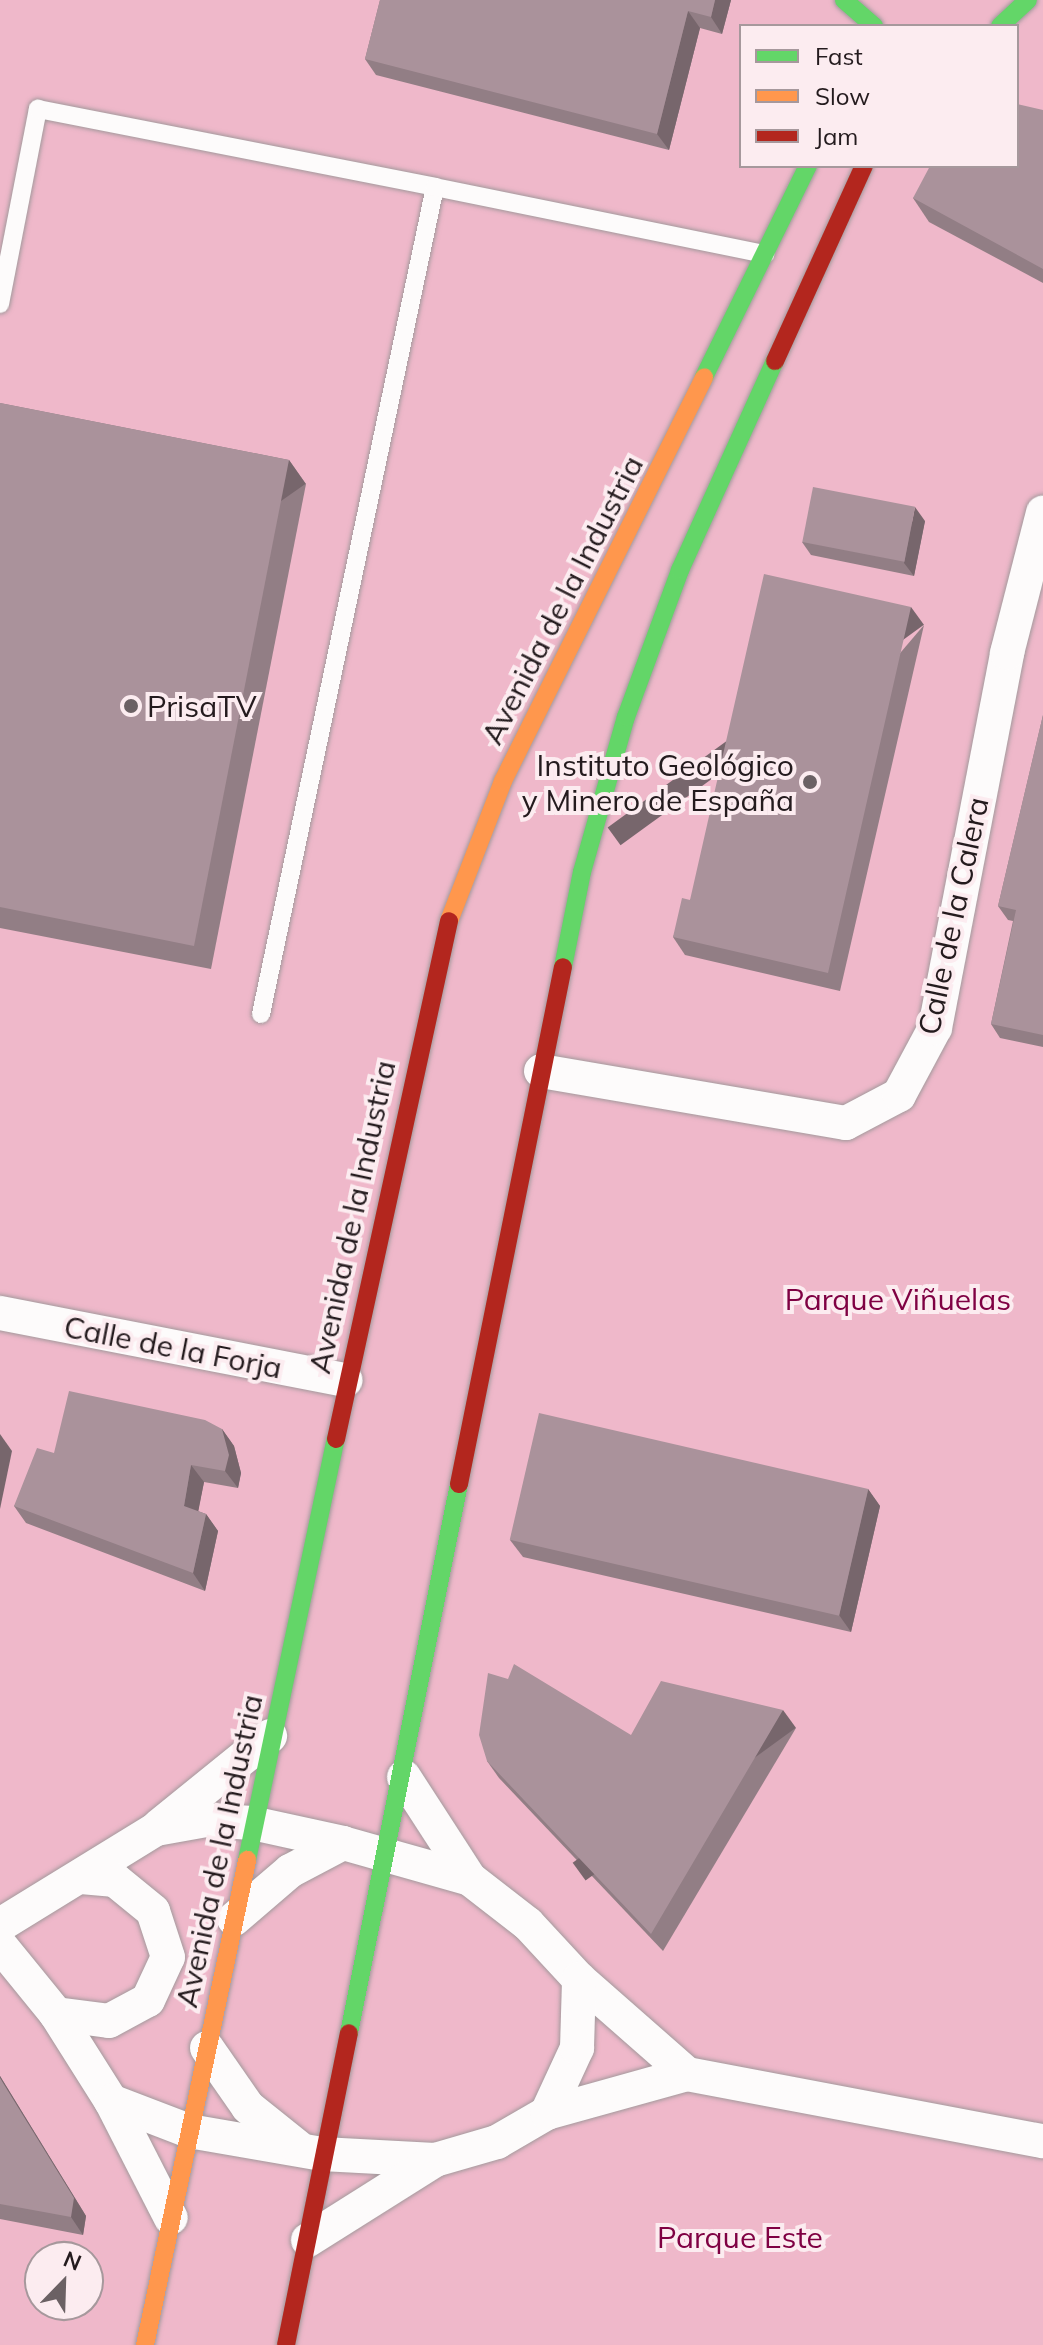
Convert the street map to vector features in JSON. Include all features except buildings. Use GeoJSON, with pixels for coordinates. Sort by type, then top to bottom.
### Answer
{"type":"FeatureCollection","features":[{"type":"Feature","properties":{"kind":"street"},"geometry":{"type":"LineString","coordinates":[[844,0],[866,24]]}},
{"type":"Feature","properties":{"kind":"street"},"geometry":{"type":"LineString","coordinates":[[1002,24],[1028,0]]}},
{"type":"Feature","properties":{"kind":"street","name":"Avenida de la Industria"},"geometry":{"type":"LineString","coordinates":[[145,2345],[270,1736],[440,944],[503,781],[768,254],[807,168]]}},
{"type":"Feature","properties":{"kind":"street"},"geometry":{"type":"LineString","coordinates":[[286,2345],[308,2240],[311,2151],[387,1857],[404,1777],[582,872],[626,717],[680,570],[863,168]]}},
{"type":"Feature","properties":{"kind":"street","name":"Calle de la Calera"},"geometry":{"type":"LineString","coordinates":[[541,1071],[846,1123],[899,1095],[935,1028],[1007,653],[1043,513]]}},
{"type":"Feature","properties":{"kind":"street","name":"Calle de la Forja"},"geometry":{"type":"LineString","coordinates":[[0,1313],[346,1380]]}},
{"type":"Feature","properties":{"kind":"street"},"geometry":{"type":"LineString","coordinates":[[0,1925],[156,1829],[270,1736]]}},
{"type":"Feature","properties":{"kind":"street"},"geometry":{"type":"LineString","coordinates":[[404,1777],[470,1879],[528,1924],[579,1979],[687,2074]]}},
{"type":"Feature","properties":{"kind":"street"},"geometry":{"type":"LineString","coordinates":[[156,1829],[206,1820],[252,1823],[343,1843],[470,1879]]}},
{"type":"Feature","properties":{"kind":"street"},"geometry":{"type":"LineString","coordinates":[[234,1919],[290,1871],[343,1843]]}},
{"type":"Feature","properties":{"kind":"street"},"geometry":{"type":"LineString","coordinates":[[56,2014],[109,2021],[148,2000],[168,1957],[153,1911],[115,1880],[81,1877]]}},
{"type":"Feature","properties":{"kind":"street"},"geometry":{"type":"LineString","coordinates":[[0,1945],[56,2014],[111,2101],[171,2218]]}},
{"type":"Feature","properties":{"kind":"street"},"geometry":{"type":"LineString","coordinates":[[547,2113],[577,2048],[579,1979]]}},
{"type":"Feature","properties":{"kind":"street"},"geometry":{"type":"LineString","coordinates":[[207,2048],[248,2107],[311,2151]]}},
{"type":"Feature","properties":{"kind":"street"},"geometry":{"type":"LineString","coordinates":[[308,2240],[435,2160],[497,2142],[547,2113],[687,2074],[1043,2141]]}},
{"type":"Feature","properties":{"kind":"street"},"geometry":{"type":"LineString","coordinates":[[111,2101],[189,2131],[311,2151],[435,2160]]}},
{"type":"Feature","properties":{"kind":"lane"},"geometry":{"type":"LineString","coordinates":[[0,304],[38,109],[768,254]]}},
{"type":"Feature","properties":{"kind":"lane"},"geometry":{"type":"LineString","coordinates":[[261,1014],[435,187]]}},
{"type":"Feature","properties":{"kind":"green space"},"geometry":{"type":"Polygon","coordinates":[[[0,0],[1043,0],[1043,2345],[0,2345],[0,0]]]}},
{"type":"Feature","properties":{"kind":"traffic: fast"},"geometry":{"type":"LineString","coordinates":[[844,0],[872,24]]}},
{"type":"Feature","properties":{"kind":"traffic: fast"},"geometry":{"type":"LineString","coordinates":[[1002,24],[1028,0]]}},
{"type":"Feature","properties":{"kind":"traffic: fast"},"geometry":{"type":"LineString","coordinates":[[704,377],[807,168]]}},
{"type":"Feature","properties":{"kind":"traffic: fast"},"geometry":{"type":"LineString","coordinates":[[563,967],[582,872],[626,717],[680,570],[775,361]]}},
{"type":"Feature","properties":{"kind":"traffic: fast"},"geometry":{"type":"LineString","coordinates":[[247,1860],[336,1439]]}},
{"type":"Feature","properties":{"kind":"traffic: fast"},"geometry":{"type":"LineString","coordinates":[[349,2033],[459,1484]]}},
{"type":"Feature","properties":{"kind":"traffic: slow"},"geometry":{"type":"LineString","coordinates":[[449,921],[503,781],[704,377]]}},
{"type":"Feature","properties":{"kind":"traffic: slow"},"geometry":{"type":"LineString","coordinates":[[145,2345],[247,1860]]}},
{"type":"Feature","properties":{"kind":"traffic: jam"},"geometry":{"type":"LineString","coordinates":[[775,361],[863,168]]}},
{"type":"Feature","properties":{"kind":"traffic: jam"},"geometry":{"type":"LineString","coordinates":[[336,1439],[449,921]]}},
{"type":"Feature","properties":{"kind":"traffic: jam"},"geometry":{"type":"LineString","coordinates":[[459,1484],[563,967]]}},
{"type":"Feature","properties":{"kind":"traffic: jam"},"geometry":{"type":"LineString","coordinates":[[286,2345],[349,2033]]}},
{"type":"Feature","properties":{"kind":"place","name":"PrisaTV"},"geometry":{"type":"Point","coordinates":[131,706]}},
{"type":"Feature","properties":{"kind":"place","name":"Instituto Geológico y Minero de España"},"geometry":{"type":"Point","coordinates":[810,782]}},
{"type":"Feature","properties":{"kind":"park label","name":"Parque Viñuelas"},"geometry":{"type":"Point","coordinates":[898,1299]}},
{"type":"Feature","properties":{"kind":"park label","name":"Parque Este"},"geometry":{"type":"Point","coordinates":[740,2237]}}]}
